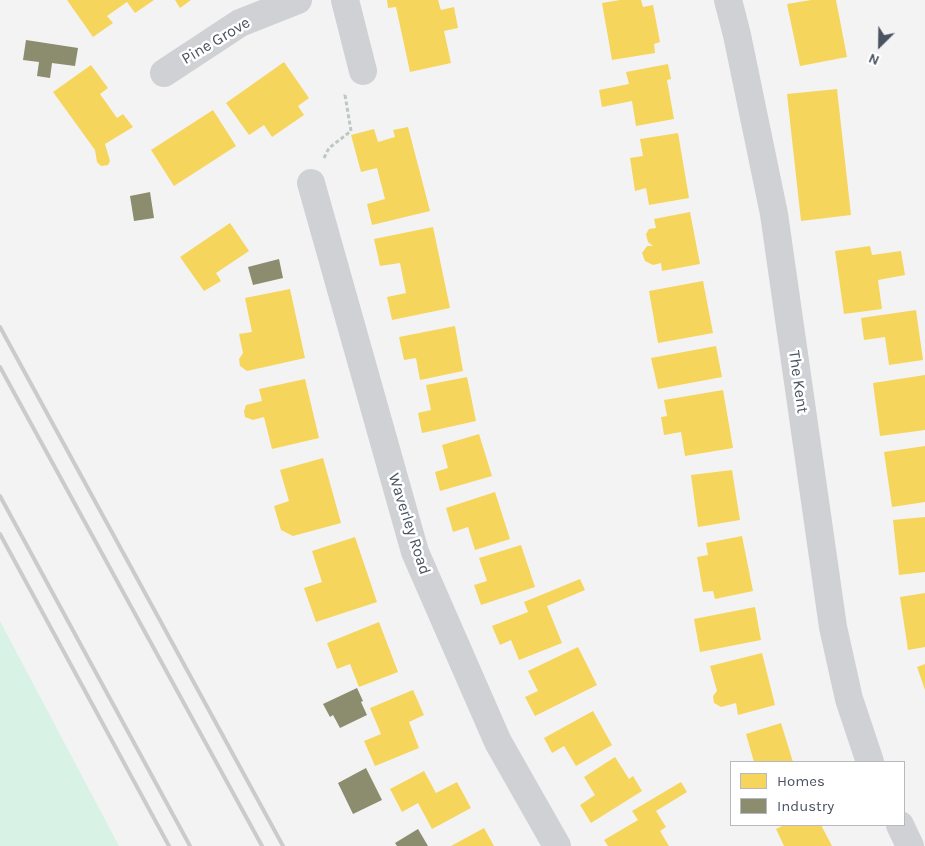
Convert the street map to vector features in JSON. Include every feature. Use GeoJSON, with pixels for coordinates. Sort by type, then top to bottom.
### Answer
{"type":"FeatureCollection","features":[{"type":"Feature","properties":{"kind":"street","name":"Pine Grove"},"geometry":{"type":"LineString","coordinates":[[164,73],[240,23],[298,0]]}},
{"type":"Feature","properties":{"kind":"street"},"geometry":{"type":"LineString","coordinates":[[345,0],[363,71]]}},
{"type":"Feature","properties":{"kind":"street","name":"The Kent"},"geometry":{"type":"LineString","coordinates":[[728,0],[774,214],[833,627],[849,699],[870,761]]}},
{"type":"Feature","properties":{"kind":"street","name":"Waverley Road"},"geometry":{"type":"LineString","coordinates":[[311,184],[415,552],[498,742],[557,846]]}},
{"type":"Feature","properties":{"kind":"street"},"geometry":{"type":"LineString","coordinates":[[900,826],[910,846]]}},
{"type":"Feature","properties":{"kind":"path"},"geometry":{"type":"LineString","coordinates":[[311,184],[329,148],[351,131],[345,95],[363,71]]}},
{"type":"Feature","properties":{"kind":"green space"},"geometry":{"type":"Polygon","coordinates":[[[0,621],[119,846],[0,846],[0,621]]]}},
{"type":"Feature","properties":{"kind":"building: Homes"},"geometry":{"type":"Polygon","coordinates":[[[67,0],[154,0],[135,13],[127,2],[107,16],[113,23],[93,37],[67,0]]]}},
{"type":"Feature","properties":{"kind":"building: Homes"},"geometry":{"type":"Polygon","coordinates":[[[175,0],[191,0],[180,8],[175,0]]]}},
{"type":"Feature","properties":{"kind":"building: Homes"},"geometry":{"type":"Polygon","coordinates":[[[387,0],[438,0],[441,10],[454,7],[458,28],[444,31],[451,63],[410,72],[396,7],[388,8],[387,0]]]}},
{"type":"Feature","properties":{"kind":"building: Homes"},"geometry":{"type":"Polygon","coordinates":[[[620,0],[641,0],[643,7],[653,5],[660,42],[654,44],[655,53],[612,60],[602,3],[620,0]]]}},
{"type":"Feature","properties":{"kind":"building: Homes"},"geometry":{"type":"Polygon","coordinates":[[[811,0],[836,0],[847,57],[800,66],[787,4],[811,0]]]}},
{"type":"Feature","properties":{"kind":"building: Homes"},"geometry":{"type":"Polygon","coordinates":[[[284,62],[309,98],[298,106],[304,115],[272,137],[264,125],[249,135],[226,103],[284,62]]]}},
{"type":"Feature","properties":{"kind":"building: Homes"},"geometry":{"type":"Polygon","coordinates":[[[668,64],[671,79],[667,80],[674,119],[636,126],[632,101],[602,107],[599,90],[629,84],[626,72],[668,64]]]}},
{"type":"Feature","properties":{"kind":"building: Homes"},"geometry":{"type":"Polygon","coordinates":[[[91,65],[108,88],[100,94],[117,118],[123,114],[133,127],[105,144],[110,161],[108,165],[101,166],[97,162],[95,150],[53,92],[91,65]]]}},
{"type":"Feature","properties":{"kind":"building: Homes"},"geometry":{"type":"Polygon","coordinates":[[[837,89],[851,215],[801,221],[787,94],[837,89]]]}},
{"type":"Feature","properties":{"kind":"building: Homes"},"geometry":{"type":"Polygon","coordinates":[[[213,110],[236,146],[174,186],[151,150],[213,110]]]}},
{"type":"Feature","properties":{"kind":"building: Homes"},"geometry":{"type":"Polygon","coordinates":[[[408,127],[430,211],[372,225],[367,204],[385,199],[377,168],[361,172],[351,135],[374,129],[378,142],[395,137],[393,130],[408,127]]]}},
{"type":"Feature","properties":{"kind":"building: Homes"},"geometry":{"type":"Polygon","coordinates":[[[678,133],[689,198],[649,205],[646,188],[635,191],[630,158],[643,156],[640,139],[678,133]]]}},
{"type":"Feature","properties":{"kind":"building: Homes"},"geometry":{"type":"Polygon","coordinates":[[[690,212],[700,264],[662,271],[661,263],[653,265],[645,261],[642,253],[647,246],[653,246],[648,242],[646,234],[649,229],[656,228],[654,219],[690,212]]]}},
{"type":"Feature","properties":{"kind":"building: Homes"},"geometry":{"type":"Polygon","coordinates":[[[230,223],[249,251],[216,273],[221,281],[204,291],[180,257],[230,223]]]}},
{"type":"Feature","properties":{"kind":"building: Homes"},"geometry":{"type":"Polygon","coordinates":[[[433,227],[450,308],[392,320],[387,297],[406,293],[400,263],[380,266],[374,239],[433,227]]]}},
{"type":"Feature","properties":{"kind":"building: Homes"},"geometry":{"type":"Polygon","coordinates":[[[870,246],[872,255],[901,251],[905,275],[878,280],[882,309],[844,314],[835,251],[870,246]]]}},
{"type":"Feature","properties":{"kind":"building: Homes"},"geometry":{"type":"Polygon","coordinates":[[[703,281],[713,333],[658,343],[649,291],[703,281]]]}},
{"type":"Feature","properties":{"kind":"building: Homes"},"geometry":{"type":"Polygon","coordinates":[[[290,289],[305,358],[247,371],[240,366],[239,359],[243,353],[239,334],[252,332],[245,298],[290,289]]]}},
{"type":"Feature","properties":{"kind":"building: Homes"},"geometry":{"type":"Polygon","coordinates":[[[916,310],[923,360],[889,365],[885,337],[864,340],[861,318],[916,310]]]}},
{"type":"Feature","properties":{"kind":"building: Homes"},"geometry":{"type":"Polygon","coordinates":[[[455,326],[463,371],[420,380],[416,358],[404,360],[399,337],[455,326]]]}},
{"type":"Feature","properties":{"kind":"building: Homes"},"geometry":{"type":"Polygon","coordinates":[[[716,346],[722,377],[658,389],[651,358],[716,346]]]}},
{"type":"Feature","properties":{"kind":"building: Homes"},"geometry":{"type":"Polygon","coordinates":[[[925,375],[925,430],[880,436],[873,383],[925,375]]]}},
{"type":"Feature","properties":{"kind":"building: Homes"},"geometry":{"type":"Polygon","coordinates":[[[467,377],[476,421],[422,433],[418,413],[431,410],[426,385],[467,377]]]}},
{"type":"Feature","properties":{"kind":"building: Homes"},"geometry":{"type":"Polygon","coordinates":[[[305,379],[319,438],[272,449],[264,417],[253,420],[245,417],[246,405],[262,401],[259,389],[305,379]]]}},
{"type":"Feature","properties":{"kind":"building: Homes"},"geometry":{"type":"Polygon","coordinates":[[[723,390],[733,448],[685,456],[681,432],[664,435],[661,417],[667,416],[664,400],[723,390]]]}},
{"type":"Feature","properties":{"kind":"building: Homes"},"geometry":{"type":"Polygon","coordinates":[[[479,434],[492,476],[440,491],[435,472],[448,468],[442,445],[479,434]]]}},
{"type":"Feature","properties":{"kind":"building: Homes"},"geometry":{"type":"Polygon","coordinates":[[[925,446],[925,502],[892,507],[884,452],[925,446]]]}},
{"type":"Feature","properties":{"kind":"building: Homes"},"geometry":{"type":"Polygon","coordinates":[[[323,458],[341,523],[293,536],[281,530],[274,506],[289,501],[280,470],[323,458]]]}},
{"type":"Feature","properties":{"kind":"building: Homes"},"geometry":{"type":"Polygon","coordinates":[[[732,470],[740,520],[698,527],[691,475],[732,470]]]}},
{"type":"Feature","properties":{"kind":"building: Homes"},"geometry":{"type":"Polygon","coordinates":[[[495,492],[510,539],[475,550],[468,527],[453,532],[446,508],[495,492]]]}},
{"type":"Feature","properties":{"kind":"building: Homes"},"geometry":{"type":"Polygon","coordinates":[[[925,517],[925,572],[899,575],[893,520],[925,517]]]}},
{"type":"Feature","properties":{"kind":"building: Homes"},"geometry":{"type":"Polygon","coordinates":[[[742,536],[753,591],[715,599],[713,591],[703,592],[697,557],[708,555],[706,543],[742,536]]]}},
{"type":"Feature","properties":{"kind":"building: Homes"},"geometry":{"type":"Polygon","coordinates":[[[355,537],[377,602],[316,622],[304,588],[322,582],[312,551],[355,537]]]}},
{"type":"Feature","properties":{"kind":"building: Homes"},"geometry":{"type":"Polygon","coordinates":[[[521,545],[535,587],[481,605],[474,585],[487,581],[479,558],[521,545]]]}},
{"type":"Feature","properties":{"kind":"building: Homes"},"geometry":{"type":"Polygon","coordinates":[[[580,579],[585,590],[547,606],[562,643],[519,660],[511,640],[500,645],[492,626],[528,612],[524,602],[580,579]]]}},
{"type":"Feature","properties":{"kind":"building: Homes"},"geometry":{"type":"Polygon","coordinates":[[[925,593],[925,647],[908,650],[900,597],[925,593]]]}},
{"type":"Feature","properties":{"kind":"building: Homes"},"geometry":{"type":"Polygon","coordinates":[[[755,607],[761,640],[700,652],[694,619],[755,607]]]}},
{"type":"Feature","properties":{"kind":"building: Homes"},"geometry":{"type":"Polygon","coordinates":[[[379,622],[398,672],[359,687],[350,664],[337,669],[327,643],[379,622]]]}},
{"type":"Feature","properties":{"kind":"building: Homes"},"geometry":{"type":"Polygon","coordinates":[[[578,647],[597,685],[535,716],[525,697],[538,691],[528,671],[578,647]]]}},
{"type":"Feature","properties":{"kind":"building: Homes"},"geometry":{"type":"Polygon","coordinates":[[[762,653],[775,705],[738,715],[736,703],[721,707],[714,703],[713,696],[717,691],[710,666],[762,653]]]}},
{"type":"Feature","properties":{"kind":"building: Homes"},"geometry":{"type":"Polygon","coordinates":[[[925,664],[925,690],[917,667],[925,664]]]}},
{"type":"Feature","properties":{"kind":"building: Homes"},"geometry":{"type":"Polygon","coordinates":[[[413,690],[424,715],[409,722],[419,748],[375,766],[364,741],[381,734],[370,708],[413,690]]]}},
{"type":"Feature","properties":{"kind":"building: Homes"},"geometry":{"type":"Polygon","coordinates":[[[593,711],[612,745],[576,766],[564,746],[552,753],[544,738],[593,711]]]}},
{"type":"Feature","properties":{"kind":"building: Homes"},"geometry":{"type":"Polygon","coordinates":[[[781,723],[793,761],[754,761],[746,734],[781,723]]]}},
{"type":"Feature","properties":{"kind":"building: Homes"},"geometry":{"type":"Polygon","coordinates":[[[615,757],[629,779],[633,776],[642,791],[591,823],[580,805],[595,795],[584,777],[615,757]]]}},
{"type":"Feature","properties":{"kind":"building: Homes"},"geometry":{"type":"Polygon","coordinates":[[[424,771],[436,793],[457,782],[471,808],[432,829],[418,803],[402,812],[390,789],[424,771]]]}},
{"type":"Feature","properties":{"kind":"building: Homes"},"geometry":{"type":"Polygon","coordinates":[[[681,782],[687,792],[656,811],[666,827],[660,831],[669,846],[608,846],[604,840],[638,820],[632,811],[681,782]]]}},
{"type":"Feature","properties":{"kind":"building: Homes"},"geometry":{"type":"Polygon","coordinates":[[[782,826],[822,826],[832,846],[784,846],[776,829],[782,826]]]}},
{"type":"Feature","properties":{"kind":"building: Homes"},"geometry":{"type":"Polygon","coordinates":[[[484,828],[494,846],[451,846],[484,828]]]}},
{"type":"Feature","properties":{"kind":"building: Industry"},"geometry":{"type":"Polygon","coordinates":[[[26,40],[78,48],[75,66],[52,63],[50,78],[37,76],[39,62],[23,60],[26,40]]]}},
{"type":"Feature","properties":{"kind":"building: Industry"},"geometry":{"type":"Polygon","coordinates":[[[150,192],[154,218],[134,221],[130,196],[150,192]]]}},
{"type":"Feature","properties":{"kind":"building: Industry"},"geometry":{"type":"Polygon","coordinates":[[[279,259],[283,278],[253,285],[248,267],[279,259]]]}},
{"type":"Feature","properties":{"kind":"building: Industry"},"geometry":{"type":"Polygon","coordinates":[[[357,688],[367,715],[340,728],[333,715],[330,717],[323,704],[357,688]]]}},
{"type":"Feature","properties":{"kind":"building: Industry"},"geometry":{"type":"Polygon","coordinates":[[[366,768],[382,800],[353,814],[338,783],[366,768]]]}},
{"type":"Feature","properties":{"kind":"building: Industry"},"geometry":{"type":"Polygon","coordinates":[[[418,829],[428,846],[397,846],[395,843],[418,829]]]}},
{"type":"Feature","properties":{"kind":"railway"},"geometry":{"type":"LineString","coordinates":[[0,327],[283,846]]}},
{"type":"Feature","properties":{"kind":"railway"},"geometry":{"type":"LineString","coordinates":[[0,367],[262,846]]}},
{"type":"Feature","properties":{"kind":"railway"},"geometry":{"type":"LineString","coordinates":[[0,496],[190,846]]}},
{"type":"Feature","properties":{"kind":"railway"},"geometry":{"type":"LineString","coordinates":[[0,534],[169,846]]}}]}
